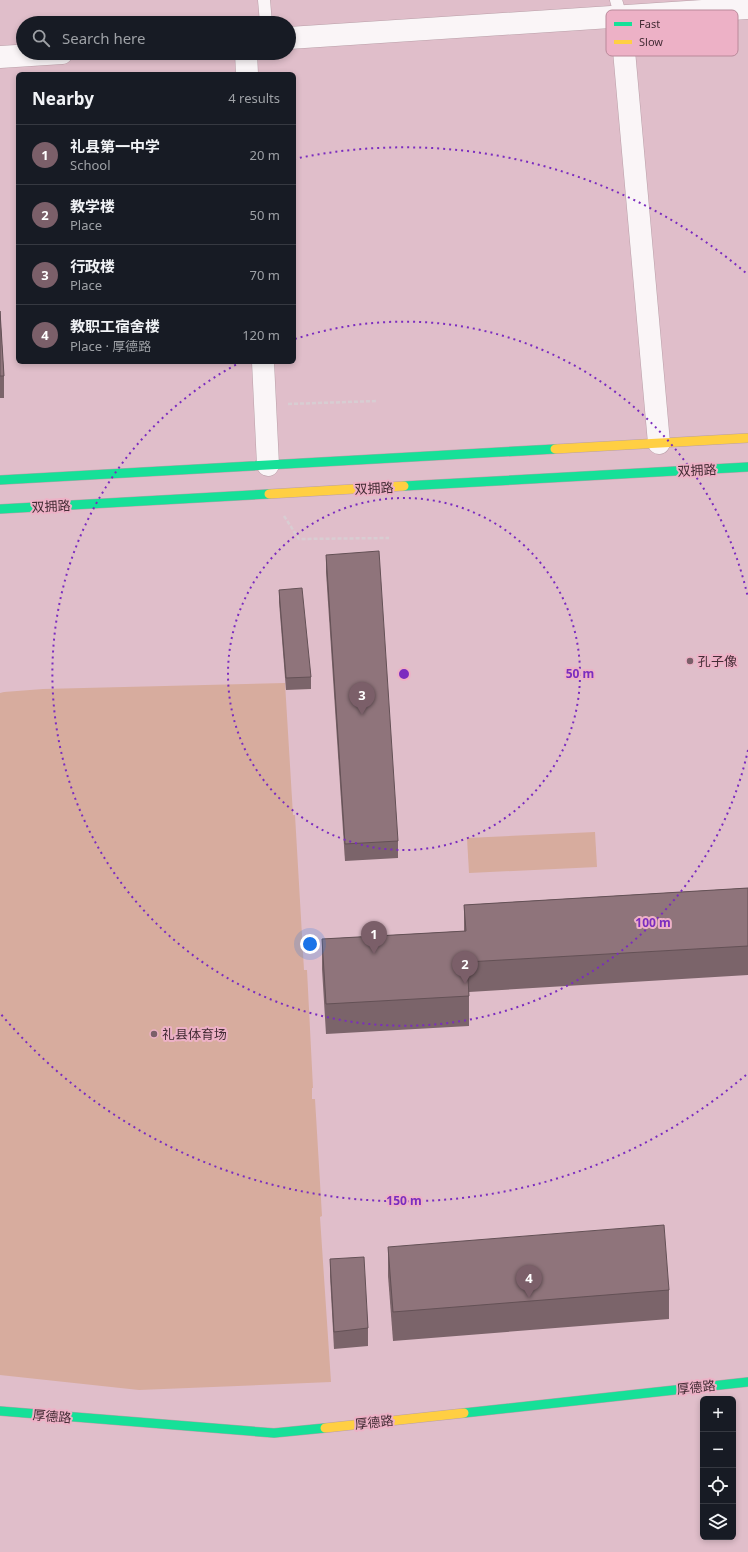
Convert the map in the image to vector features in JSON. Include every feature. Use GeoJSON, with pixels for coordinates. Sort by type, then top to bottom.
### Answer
{"type":"FeatureCollection","features":[{"type":"Feature","properties":{"kind":"main road"},"geometry":{"type":"LineString","coordinates":[[0,480],[748,438]]}},
{"type":"Feature","properties":{"kind":"main road","name":"双拥路"},"geometry":{"type":"LineString","coordinates":[[0,509],[748,467]]}},
{"type":"Feature","properties":{"kind":"main road","name":"厚德路"},"geometry":{"type":"LineString","coordinates":[[0,1412],[274,1433],[748,1382]]}},
{"type":"Feature","properties":{"kind":"street"},"geometry":{"type":"LineString","coordinates":[[608,10],[748,8]]}},
{"type":"Feature","properties":{"kind":"street"},"geometry":{"type":"LineString","coordinates":[[296,37],[606,10]]}},
{"type":"Feature","properties":{"kind":"street"},"geometry":{"type":"LineString","coordinates":[[0,57],[16,56]]}},
{"type":"Feature","properties":{"kind":"street"},"geometry":{"type":"LineString","coordinates":[[623,56],[659,443]]}},
{"type":"Feature","properties":{"kind":"street"},"geometry":{"type":"LineString","coordinates":[[246,60],[247,72]]}},
{"type":"Feature","properties":{"kind":"street"},"geometry":{"type":"LineString","coordinates":[[263,364],[268,465]]}},
{"type":"Feature","properties":{"kind":"lane"},"geometry":{"type":"LineString","coordinates":[[264,0],[265,16]]}},
{"type":"Feature","properties":{"kind":"path"},"geometry":{"type":"LineString","coordinates":[[265,404],[376,401]]}},
{"type":"Feature","properties":{"kind":"path"},"geometry":{"type":"LineString","coordinates":[[270,494],[299,539],[388,538]]}},
{"type":"Feature","properties":{"kind":"shaded area","name":"礼县体育场"},"geometry":{"type":"Polygon","coordinates":[[[285,683],[293,815],[295,815],[304,970],[307,970],[313,1088],[312,1099],[315,1099],[322,1216],[320,1217],[331,1382],[139,1390],[0,1375],[0,693],[43,689],[285,683]]]}},
{"type":"Feature","properties":{"kind":"shaded area"},"geometry":{"type":"Polygon","coordinates":[[[595,832],[597,867],[469,873],[467,838],[595,832]]]}},
{"type":"Feature","properties":{"kind":"building"},"geometry":{"type":"Polygon","coordinates":[[[0,311],[4,376],[0,376],[0,311]]]}},
{"type":"Feature","properties":{"kind":"building"},"geometry":{"type":"Polygon","coordinates":[[[379,551],[398,841],[345,844],[326,555],[379,551]]]}},
{"type":"Feature","properties":{"kind":"building"},"geometry":{"type":"Polygon","coordinates":[[[302,588],[311,677],[286,678],[279,590],[302,588]]]}},
{"type":"Feature","properties":{"kind":"building"},"geometry":{"type":"Polygon","coordinates":[[[748,888],[748,946],[467,962],[469,996],[326,1004],[322,939],[466,931],[464,905],[748,888]]]}},
{"type":"Feature","properties":{"kind":"building"},"geometry":{"type":"Polygon","coordinates":[[[664,1225],[669,1290],[393,1312],[388,1247],[664,1225]]]}},
{"type":"Feature","properties":{"kind":"building"},"geometry":{"type":"Polygon","coordinates":[[[364,1257],[368,1328],[334,1332],[330,1259],[364,1257]]]}},
{"type":"Feature","properties":{"kind":"traffic: fast"},"geometry":{"type":"LineString","coordinates":[[0,480],[555,449]]}},
{"type":"Feature","properties":{"kind":"traffic: fast"},"geometry":{"type":"LineString","coordinates":[[404,486],[748,467]]}},
{"type":"Feature","properties":{"kind":"traffic: fast"},"geometry":{"type":"LineString","coordinates":[[0,509],[269,494]]}},
{"type":"Feature","properties":{"kind":"traffic: fast"},"geometry":{"type":"LineString","coordinates":[[464,1413],[748,1382]]}},
{"type":"Feature","properties":{"kind":"traffic: fast"},"geometry":{"type":"LineString","coordinates":[[0,1411],[274,1433],[325,1428]]}},
{"type":"Feature","properties":{"kind":"traffic: slow"},"geometry":{"type":"LineString","coordinates":[[555,449],[748,438]]}},
{"type":"Feature","properties":{"kind":"traffic: slow"},"geometry":{"type":"LineString","coordinates":[[269,494],[404,486]]}},
{"type":"Feature","properties":{"kind":"traffic: slow"},"geometry":{"type":"LineString","coordinates":[[325,1428],[464,1413]]}},
{"type":"Feature","properties":{"kind":"place","name":"孔子像"},"geometry":{"type":"Point","coordinates":[690,661]}},
{"type":"Feature","properties":{"kind":"place","name":"行政楼"},"geometry":{"type":"Point","coordinates":[362,715]}},
{"type":"Feature","properties":{"kind":"place","name":"礼县第一中学"},"geometry":{"type":"Point","coordinates":[374,954]}},
{"type":"Feature","properties":{"kind":"place","name":"教学楼"},"geometry":{"type":"Point","coordinates":[465,984]}},
{"type":"Feature","properties":{"kind":"place","name":"礼县体育场"},"geometry":{"type":"Point","coordinates":[154,1034]}},
{"type":"Feature","properties":{"kind":"place","name":"教职工宿舍楼"},"geometry":{"type":"Point","coordinates":[529,1298]}}]}
